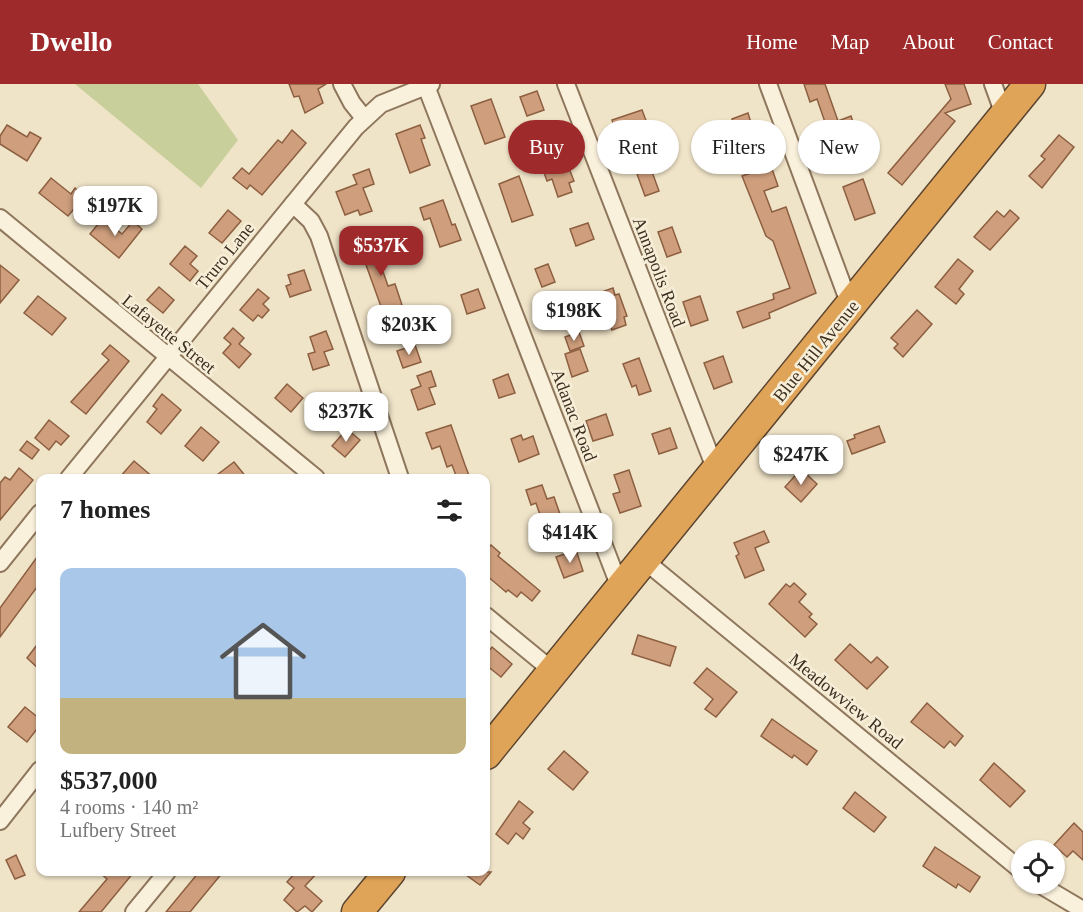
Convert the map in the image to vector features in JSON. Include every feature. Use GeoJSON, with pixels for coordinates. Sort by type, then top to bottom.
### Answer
{"type":"FeatureCollection","features":[{"type":"Feature","properties":{"kind":"highway","name":"Blue Hill Avenue"},"geometry":{"type":"LineString","coordinates":[[490,749],[851,308],[1030,84]]}},
{"type":"Feature","properties":{"kind":"highway"},"geometry":{"type":"LineString","coordinates":[[357,912],[387,876]]}},
{"type":"Feature","properties":{"kind":"street"},"geometry":{"type":"LineString","coordinates":[[342,84],[352,103],[364,118]]}},
{"type":"Feature","properties":{"kind":"street","name":"Annapolis Road"},"geometry":{"type":"LineString","coordinates":[[566,84],[717,473]]}},
{"type":"Feature","properties":{"kind":"street"},"geometry":{"type":"LineString","coordinates":[[768,84],[851,308]]}},
{"type":"Feature","properties":{"kind":"street"},"geometry":{"type":"LineString","coordinates":[[993,84],[1005,117]]}},
{"type":"Feature","properties":{"kind":"street","name":"Truro Lane"},"geometry":{"type":"LineString","coordinates":[[72,474],[364,118],[381,104],[428,85]]}},
{"type":"Feature","properties":{"kind":"street","name":"Adanac Road"},"geometry":{"type":"LineString","coordinates":[[428,85],[621,590]]}},
{"type":"Feature","properties":{"kind":"street"},"geometry":{"type":"LineString","coordinates":[[293,204],[311,221],[319,237],[399,474]]}},
{"type":"Feature","properties":{"kind":"street","name":"Lafayette Street"},"geometry":{"type":"LineString","coordinates":[[0,218],[167,358],[311,474]]}},
{"type":"Feature","properties":{"kind":"street"},"geometry":{"type":"LineString","coordinates":[[0,563],[36,518]]}},
{"type":"Feature","properties":{"kind":"street","name":"Meadowview Road"},"geometry":{"type":"LineString","coordinates":[[645,561],[1011,862]]}},
{"type":"Feature","properties":{"kind":"street"},"geometry":{"type":"LineString","coordinates":[[490,619],[554,672]]}},
{"type":"Feature","properties":{"kind":"street"},"geometry":{"type":"LineString","coordinates":[[0,821],[36,775]]}},
{"type":"Feature","properties":{"kind":"street"},"geometry":{"type":"LineString","coordinates":[[134,912],[165,876]]}},
{"type":"Feature","properties":{"kind":"street"},"geometry":{"type":"LineString","coordinates":[[1056,894],[1083,910]]}},
{"type":"Feature","properties":{"kind":"green space"},"geometry":{"type":"Polygon","coordinates":[[[75,84],[198,84],[238,140],[201,188],[75,84]]]}},
{"type":"Feature","properties":{"kind":"building"},"geometry":{"type":"Polygon","coordinates":[[[289,84],[326,84],[318,89],[323,103],[305,113],[299,96],[294,97],[289,84]]]}},
{"type":"Feature","properties":{"kind":"building"},"geometry":{"type":"Polygon","coordinates":[[[804,84],[825,84],[838,120],[824,120],[817,99],[810,102],[804,84]]]}},
{"type":"Feature","properties":{"kind":"building"},"geometry":{"type":"Polygon","coordinates":[[[945,84],[964,84],[971,104],[945,113],[955,121],[902,185],[888,173],[951,99],[945,84]]]}},
{"type":"Feature","properties":{"kind":"building"},"geometry":{"type":"Polygon","coordinates":[[[537,91],[544,110],[527,116],[520,97],[537,91]]]}},
{"type":"Feature","properties":{"kind":"building"},"geometry":{"type":"Polygon","coordinates":[[[491,99],[505,137],[485,144],[471,106],[491,99]]]}},
{"type":"Feature","properties":{"kind":"building"},"geometry":{"type":"Polygon","coordinates":[[[642,110],[646,120],[612,120],[642,110]]]}},
{"type":"Feature","properties":{"kind":"building"},"geometry":{"type":"Polygon","coordinates":[[[748,113],[750,120],[732,120],[748,113]]]}},
{"type":"Feature","properties":{"kind":"building"},"geometry":{"type":"Polygon","coordinates":[[[851,116],[852,120],[841,120],[851,116]]]}},
{"type":"Feature","properties":{"kind":"building"},"geometry":{"type":"Polygon","coordinates":[[[7,125],[27,137],[30,132],[41,138],[27,161],[0,144],[0,136],[7,125]]]}},
{"type":"Feature","properties":{"kind":"building"},"geometry":{"type":"Polygon","coordinates":[[[420,125],[425,138],[421,139],[430,165],[410,173],[396,134],[420,125]]]}},
{"type":"Feature","properties":{"kind":"building"},"geometry":{"type":"Polygon","coordinates":[[[292,130],[306,143],[262,195],[250,185],[247,189],[233,178],[242,168],[249,174],[278,140],[282,143],[292,130]]]}},
{"type":"Feature","properties":{"kind":"building"},"geometry":{"type":"Polygon","coordinates":[[[1059,135],[1074,147],[1042,188],[1029,176],[1045,159],[1041,156],[1059,135]]]}},
{"type":"Feature","properties":{"kind":"building"},"geometry":{"type":"Polygon","coordinates":[[[369,169],[374,184],[363,188],[372,211],[360,215],[358,210],[345,215],[336,192],[357,184],[353,175],[369,169]]]}},
{"type":"Feature","properties":{"kind":"building"},"geometry":{"type":"Polygon","coordinates":[[[544,174],[571,174],[574,181],[569,183],[572,192],[558,197],[552,179],[547,181],[544,174]]]}},
{"type":"Feature","properties":{"kind":"building"},"geometry":{"type":"Polygon","coordinates":[[[637,174],[653,174],[659,191],[645,196],[637,174]]]}},
{"type":"Feature","properties":{"kind":"building"},"geometry":{"type":"Polygon","coordinates":[[[774,174],[778,186],[764,191],[772,212],[786,207],[816,293],[769,313],[770,318],[743,328],[737,312],[774,299],[773,294],[790,288],[773,241],[766,236],[742,176],[774,174]]]}},
{"type":"Feature","properties":{"kind":"building"},"geometry":{"type":"Polygon","coordinates":[[[519,176],[533,215],[512,222],[499,184],[519,176]]]}},
{"type":"Feature","properties":{"kind":"building"},"geometry":{"type":"Polygon","coordinates":[[[51,178],[71,194],[75,188],[85,196],[68,216],[39,193],[51,178]]]}},
{"type":"Feature","properties":{"kind":"building"},"geometry":{"type":"Polygon","coordinates":[[[863,179],[875,213],[855,220],[843,187],[863,179]]]}},
{"type":"Feature","properties":{"kind":"building"},"geometry":{"type":"Polygon","coordinates":[[[443,200],[452,225],[455,224],[461,240],[440,247],[430,218],[424,220],[420,208],[443,200]]]}},
{"type":"Feature","properties":{"kind":"building"},"geometry":{"type":"Polygon","coordinates":[[[228,210],[241,221],[222,243],[209,233],[228,210]]]}},
{"type":"Feature","properties":{"kind":"building"},"geometry":{"type":"Polygon","coordinates":[[[1010,210],[1019,218],[990,250],[974,237],[997,211],[1004,217],[1010,210]]]}},
{"type":"Feature","properties":{"kind":"building"},"geometry":{"type":"Polygon","coordinates":[[[103,218],[122,234],[133,221],[142,229],[119,258],[90,234],[103,218]]]}},
{"type":"Feature","properties":{"kind":"building"},"geometry":{"type":"Polygon","coordinates":[[[588,223],[594,239],[576,246],[570,229],[588,223]]]}},
{"type":"Feature","properties":{"kind":"building"},"geometry":{"type":"Polygon","coordinates":[[[672,227],[681,252],[667,257],[658,232],[672,227]]]}},
{"type":"Feature","properties":{"kind":"building"},"geometry":{"type":"Polygon","coordinates":[[[385,242],[390,256],[379,260],[388,286],[395,284],[402,305],[383,312],[361,251],[385,242]]]}},
{"type":"Feature","properties":{"kind":"building"},"geometry":{"type":"Polygon","coordinates":[[[185,246],[197,256],[190,264],[198,271],[190,281],[170,264],[185,246]]]}},
{"type":"Feature","properties":{"kind":"building"},"geometry":{"type":"Polygon","coordinates":[[[958,259],[973,271],[959,289],[964,294],[956,304],[935,287],[958,259]]]}},
{"type":"Feature","properties":{"kind":"building"},"geometry":{"type":"Polygon","coordinates":[[[548,264],[555,282],[542,287],[535,269],[548,264]]]}},
{"type":"Feature","properties":{"kind":"building"},"geometry":{"type":"Polygon","coordinates":[[[0,265],[19,280],[0,303],[0,265]]]}},
{"type":"Feature","properties":{"kind":"building"},"geometry":{"type":"Polygon","coordinates":[[[304,270],[311,290],[290,297],[286,286],[291,284],[288,275],[304,270]]]}},
{"type":"Feature","properties":{"kind":"building"},"geometry":{"type":"Polygon","coordinates":[[[159,287],[174,300],[163,313],[147,300],[159,287]]]}},
{"type":"Feature","properties":{"kind":"building"},"geometry":{"type":"Polygon","coordinates":[[[613,288],[615,295],[619,294],[627,316],[624,317],[626,325],[612,330],[599,293],[613,288]]]}},
{"type":"Feature","properties":{"kind":"building"},"geometry":{"type":"Polygon","coordinates":[[[258,289],[269,298],[263,304],[269,310],[262,318],[258,315],[253,321],[240,310],[258,289]]]}},
{"type":"Feature","properties":{"kind":"building"},"geometry":{"type":"Polygon","coordinates":[[[478,289],[485,308],[467,314],[461,295],[478,289]]]}},
{"type":"Feature","properties":{"kind":"building"},"geometry":{"type":"Polygon","coordinates":[[[38,296],[66,318],[52,335],[24,313],[38,296]]]}},
{"type":"Feature","properties":{"kind":"building"},"geometry":{"type":"Polygon","coordinates":[[[700,296],[708,320],[691,326],[683,302],[700,296]]]}},
{"type":"Feature","properties":{"kind":"building"},"geometry":{"type":"Polygon","coordinates":[[[917,310],[932,324],[903,357],[894,348],[898,344],[891,338],[917,310]]]}},
{"type":"Feature","properties":{"kind":"building"},"geometry":{"type":"Polygon","coordinates":[[[233,328],[244,338],[239,344],[251,354],[239,368],[223,353],[231,344],[224,338],[233,328]]]}},
{"type":"Feature","properties":{"kind":"building"},"geometry":{"type":"Polygon","coordinates":[[[326,331],[333,349],[324,352],[329,365],[313,370],[308,354],[315,352],[310,337],[326,331]]]}},
{"type":"Feature","properties":{"kind":"building"},"geometry":{"type":"Polygon","coordinates":[[[579,332],[584,346],[570,351],[565,337],[579,332]]]}},
{"type":"Feature","properties":{"kind":"building"},"geometry":{"type":"Polygon","coordinates":[[[110,345],[129,361],[86,414],[71,402],[109,360],[102,354],[110,345]]]}},
{"type":"Feature","properties":{"kind":"building"},"geometry":{"type":"Polygon","coordinates":[[[415,345],[421,362],[403,368],[397,351],[415,345]]]}},
{"type":"Feature","properties":{"kind":"building"},"geometry":{"type":"Polygon","coordinates":[[[580,349],[588,371],[572,377],[565,354],[580,349]]]}},
{"type":"Feature","properties":{"kind":"building"},"geometry":{"type":"Polygon","coordinates":[[[723,356],[732,382],[714,389],[704,363],[723,356]]]}},
{"type":"Feature","properties":{"kind":"building"},"geometry":{"type":"Polygon","coordinates":[[[639,358],[651,391],[639,395],[636,385],[632,387],[623,364],[639,358]]]}},
{"type":"Feature","properties":{"kind":"building"},"geometry":{"type":"Polygon","coordinates":[[[431,371],[436,386],[429,388],[435,404],[418,410],[411,390],[421,386],[417,376],[431,371]]]}},
{"type":"Feature","properties":{"kind":"building"},"geometry":{"type":"Polygon","coordinates":[[[508,374],[515,393],[499,398],[493,380],[508,374]]]}},
{"type":"Feature","properties":{"kind":"building"},"geometry":{"type":"Polygon","coordinates":[[[287,384],[303,398],[291,412],[275,398],[287,384]]]}},
{"type":"Feature","properties":{"kind":"building"},"geometry":{"type":"Polygon","coordinates":[[[162,394],[181,410],[161,434],[147,422],[157,409],[153,406],[162,394]]]}},
{"type":"Feature","properties":{"kind":"building"},"geometry":{"type":"Polygon","coordinates":[[[606,414],[613,435],[593,441],[586,421],[606,414]]]}},
{"type":"Feature","properties":{"kind":"building"},"geometry":{"type":"Polygon","coordinates":[[[49,420],[69,436],[61,445],[56,441],[49,450],[35,438],[49,420]]]}},
{"type":"Feature","properties":{"kind":"building"},"geometry":{"type":"Polygon","coordinates":[[[451,425],[469,474],[455,474],[452,465],[447,467],[440,446],[432,449],[426,433],[451,425]]]}},
{"type":"Feature","properties":{"kind":"building"},"geometry":{"type":"Polygon","coordinates":[[[879,426],[885,442],[852,454],[847,441],[855,438],[854,435],[879,426]]]}},
{"type":"Feature","properties":{"kind":"building"},"geometry":{"type":"Polygon","coordinates":[[[201,427],[219,442],[203,461],[185,446],[201,427]]]}},
{"type":"Feature","properties":{"kind":"building"},"geometry":{"type":"Polygon","coordinates":[[[670,428],[677,448],[659,454],[652,434],[670,428]]]}},
{"type":"Feature","properties":{"kind":"building"},"geometry":{"type":"Polygon","coordinates":[[[347,429],[360,440],[345,457],[332,446],[347,429]]]}},
{"type":"Feature","properties":{"kind":"building"},"geometry":{"type":"Polygon","coordinates":[[[521,435],[523,440],[533,436],[539,454],[519,462],[511,439],[521,435]]]}},
{"type":"Feature","properties":{"kind":"building"},"geometry":{"type":"Polygon","coordinates":[[[27,441],[39,450],[32,459],[20,450],[27,441]]]}},
{"type":"Feature","properties":{"kind":"building"},"geometry":{"type":"Polygon","coordinates":[[[134,461],[149,474],[123,474],[134,461]]]}},
{"type":"Feature","properties":{"kind":"building"},"geometry":{"type":"Polygon","coordinates":[[[234,462],[244,474],[218,474],[234,462]]]}},
{"type":"Feature","properties":{"kind":"building"},"geometry":{"type":"Polygon","coordinates":[[[19,468],[33,480],[0,520],[0,483],[5,477],[10,480],[19,468]]]}},
{"type":"Feature","properties":{"kind":"building"},"geometry":{"type":"Polygon","coordinates":[[[801,469],[817,484],[801,502],[785,487],[801,469]]]}},
{"type":"Feature","properties":{"kind":"building"},"geometry":{"type":"Polygon","coordinates":[[[629,470],[641,506],[620,513],[613,494],[620,492],[614,475],[629,470]]]}},
{"type":"Feature","properties":{"kind":"building"},"geometry":{"type":"Polygon","coordinates":[[[542,485],[547,499],[554,497],[561,517],[543,524],[536,503],[531,505],[526,490],[542,485]]]}},
{"type":"Feature","properties":{"kind":"building"},"geometry":{"type":"Polygon","coordinates":[[[764,531],[769,542],[755,548],[764,570],[745,578],[736,556],[739,554],[734,543],[764,531]]]}},
{"type":"Feature","properties":{"kind":"building"},"geometry":{"type":"Polygon","coordinates":[[[491,545],[500,553],[498,556],[540,591],[532,601],[521,592],[517,597],[508,590],[506,592],[490,578],[491,545]]]}},
{"type":"Feature","properties":{"kind":"building"},"geometry":{"type":"Polygon","coordinates":[[[576,550],[583,571],[564,578],[556,557],[576,550]]]}},
{"type":"Feature","properties":{"kind":"building"},"geometry":{"type":"Polygon","coordinates":[[[36,558],[36,588],[0,637],[0,608],[36,558]]]}},
{"type":"Feature","properties":{"kind":"building"},"geometry":{"type":"Polygon","coordinates":[[[794,583],[806,594],[799,602],[812,614],[809,617],[817,624],[805,637],[769,604],[786,584],[790,587],[794,583]]]}},
{"type":"Feature","properties":{"kind":"building"},"geometry":{"type":"Polygon","coordinates":[[[638,635],[676,647],[670,666],[632,654],[638,635]]]}},
{"type":"Feature","properties":{"kind":"building"},"geometry":{"type":"Polygon","coordinates":[[[850,644],[871,663],[877,657],[888,667],[867,689],[835,660],[850,644]]]}},
{"type":"Feature","properties":{"kind":"building"},"geometry":{"type":"Polygon","coordinates":[[[36,646],[36,666],[27,658],[36,646]]]}},
{"type":"Feature","properties":{"kind":"building"},"geometry":{"type":"Polygon","coordinates":[[[492,647],[512,664],[501,677],[490,668],[492,647]]]}},
{"type":"Feature","properties":{"kind":"building"},"geometry":{"type":"Polygon","coordinates":[[[707,668],[737,692],[716,717],[705,709],[713,699],[694,683],[707,668]]]}},
{"type":"Feature","properties":{"kind":"building"},"geometry":{"type":"Polygon","coordinates":[[[927,703],[963,736],[955,746],[950,741],[944,748],[911,722],[927,703]]]}},
{"type":"Feature","properties":{"kind":"building"},"geometry":{"type":"Polygon","coordinates":[[[25,707],[36,716],[36,730],[27,742],[8,727],[25,707]]]}},
{"type":"Feature","properties":{"kind":"building"},"geometry":{"type":"Polygon","coordinates":[[[772,719],[817,751],[807,765],[794,755],[792,758],[761,736],[772,719]]]}},
{"type":"Feature","properties":{"kind":"building"},"geometry":{"type":"Polygon","coordinates":[[[564,751],[588,772],[573,790],[548,769],[564,751]]]}},
{"type":"Feature","properties":{"kind":"building"},"geometry":{"type":"Polygon","coordinates":[[[994,763],[1025,791],[1010,807],[980,780],[994,763]]]}},
{"type":"Feature","properties":{"kind":"building"},"geometry":{"type":"Polygon","coordinates":[[[855,792],[886,817],[874,832],[843,808],[855,792]]]}},
{"type":"Feature","properties":{"kind":"building"},"geometry":{"type":"Polygon","coordinates":[[[519,801],[533,812],[523,823],[530,829],[523,839],[516,833],[508,844],[496,834],[519,801]]]}},
{"type":"Feature","properties":{"kind":"building"},"geometry":{"type":"Polygon","coordinates":[[[1074,823],[1083,832],[1083,860],[1073,851],[1067,857],[1065,840],[1059,840],[1074,823]]]}},
{"type":"Feature","properties":{"kind":"building"},"geometry":{"type":"Polygon","coordinates":[[[935,847],[980,877],[970,892],[958,884],[956,888],[923,866],[935,847]]]}},
{"type":"Feature","properties":{"kind":"building"},"geometry":{"type":"Polygon","coordinates":[[[16,855],[25,875],[15,879],[6,860],[16,855]]]}},
{"type":"Feature","properties":{"kind":"building"},"geometry":{"type":"Polygon","coordinates":[[[104,876],[131,876],[101,912],[79,912],[107,879],[104,876]]]}},
{"type":"Feature","properties":{"kind":"building"},"geometry":{"type":"Polygon","coordinates":[[[196,876],[220,876],[190,912],[166,912],[196,876]]]}},
{"type":"Feature","properties":{"kind":"building"},"geometry":{"type":"Polygon","coordinates":[[[292,876],[314,876],[305,886],[322,901],[312,912],[305,906],[297,912],[284,900],[294,888],[287,882],[292,876]]]}},
{"type":"Feature","properties":{"kind":"building"},"geometry":{"type":"Polygon","coordinates":[[[468,876],[488,876],[480,885],[468,876]]]}}]}
